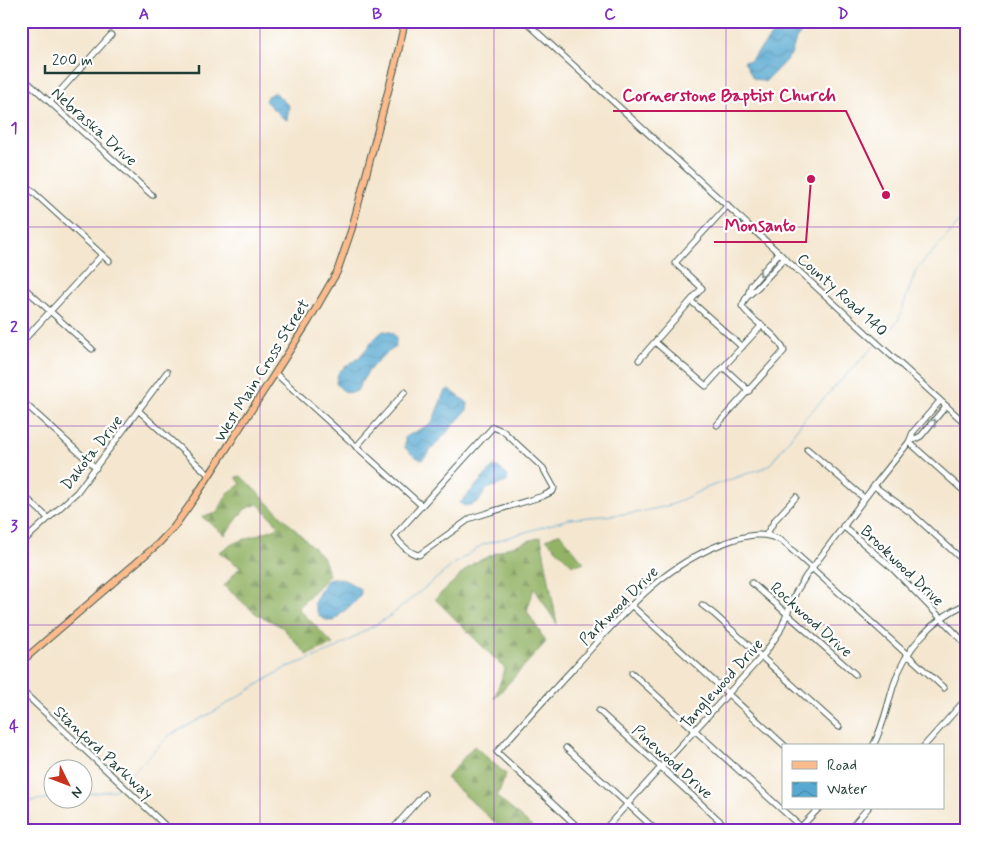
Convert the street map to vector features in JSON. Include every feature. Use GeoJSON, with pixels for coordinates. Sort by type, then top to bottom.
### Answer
{"type":"FeatureCollection","features":[{"type":"Feature","properties":{"kind":"main road","name":"West Main Cross Street"},"geometry":{"type":"LineString","coordinates":[[21,662],[158,544],[181,518],[322,299],[341,261],[381,118],[404,21]]}},
{"type":"Feature","properties":{"kind":"street","name":"County Road 140"},"geometry":{"type":"LineString","coordinates":[[526,21],[966,424]]}},
{"type":"Feature","properties":{"kind":"street"},"geometry":{"type":"LineString","coordinates":[[50,102],[111,35]]}},
{"type":"Feature","properties":{"kind":"street","name":"Nebraska Drive"},"geometry":{"type":"LineString","coordinates":[[21,76],[152,195]]}},
{"type":"Feature","properties":{"kind":"street"},"geometry":{"type":"LineString","coordinates":[[21,181],[109,261]]}},
{"type":"Feature","properties":{"kind":"street"},"geometry":{"type":"LineString","coordinates":[[639,360],[702,288],[675,263],[728,205]]}},
{"type":"Feature","properties":{"kind":"street"},"geometry":{"type":"LineString","coordinates":[[717,425],[784,351],[774,337],[748,314],[742,306],[751,285],[779,253]]}},
{"type":"Feature","properties":{"kind":"street"},"geometry":{"type":"LineString","coordinates":[[21,344],[102,255]]}},
{"type":"Feature","properties":{"kind":"street"},"geometry":{"type":"LineString","coordinates":[[748,295],[758,287],[784,258]]}},
{"type":"Feature","properties":{"kind":"street"},"geometry":{"type":"LineString","coordinates":[[21,285],[92,349]]}},
{"type":"Feature","properties":{"kind":"street"},"geometry":{"type":"LineString","coordinates":[[691,301],[742,347]]}},
{"type":"Feature","properties":{"kind":"street"},"geometry":{"type":"LineString","coordinates":[[654,342],[706,386],[762,325]]}},
{"type":"Feature","properties":{"kind":"street"},"geometry":{"type":"LineString","coordinates":[[723,367],[749,390]]}},
{"type":"Feature","properties":{"kind":"street","name":"Dakota Drive"},"geometry":{"type":"LineString","coordinates":[[26,539],[77,492],[167,372]]}},
{"type":"Feature","properties":{"kind":"street"},"geometry":{"type":"LineString","coordinates":[[275,373],[421,505]]}},
{"type":"Feature","properties":{"kind":"street"},"geometry":{"type":"LineString","coordinates":[[356,447],[405,392]]}},
{"type":"Feature","properties":{"kind":"street"},"geometry":{"type":"LineString","coordinates":[[21,400],[96,468]]}},
{"type":"Feature","properties":{"kind":"street","name":"Tanglewood Drive"},"geometry":{"type":"LineString","coordinates":[[603,831],[762,657],[776,638],[796,592],[812,568],[909,442],[913,432],[940,401]]}},
{"type":"Feature","properties":{"kind":"street","name":"Tanglewood Drive"},"geometry":{"type":"LineString","coordinates":[[909,442],[921,436],[946,406]]}},
{"type":"Feature","properties":{"kind":"street"},"geometry":{"type":"LineString","coordinates":[[139,411],[209,475]]}},
{"type":"Feature","properties":{"kind":"street"},"geometry":{"type":"LineString","coordinates":[[493,427],[503,431],[543,468],[554,488],[552,493],[471,518],[416,555],[397,540],[395,536],[421,505],[493,427]]}},
{"type":"Feature","properties":{"kind":"street"},"geometry":{"type":"LineString","coordinates":[[909,442],[966,494]]}},
{"type":"Feature","properties":{"kind":"street"},"geometry":{"type":"LineString","coordinates":[[807,449],[864,498]]}},
{"type":"Feature","properties":{"kind":"street"},"geometry":{"type":"LineString","coordinates":[[874,486],[911,513],[966,563]]}},
{"type":"Feature","properties":{"kind":"street"},"geometry":{"type":"LineString","coordinates":[[21,493],[48,518]]}},
{"type":"Feature","properties":{"kind":"street"},"geometry":{"type":"LineString","coordinates":[[796,497],[766,535],[782,541],[944,688]]}},
{"type":"Feature","properties":{"kind":"street","name":"Brookwood Drive"},"geometry":{"type":"LineString","coordinates":[[843,526],[892,568],[966,644]]}},
{"type":"Feature","properties":{"kind":"street","name":"Parkwood Drive"},"geometry":{"type":"LineString","coordinates":[[582,831],[497,752],[631,605],[660,578],[698,554],[745,536],[766,535]]}},
{"type":"Feature","properties":{"kind":"street","name":"Rockwood Drive"},"geometry":{"type":"LineString","coordinates":[[752,583],[855,674]]}},
{"type":"Feature","properties":{"kind":"street"},"geometry":{"type":"LineString","coordinates":[[874,744],[885,720],[895,679],[907,655],[921,637],[940,618],[966,604]]}},
{"type":"Feature","properties":{"kind":"street"},"geometry":{"type":"LineString","coordinates":[[631,605],[783,744]]}},
{"type":"Feature","properties":{"kind":"street"},"geometry":{"type":"LineString","coordinates":[[702,605],[839,727]]}},
{"type":"Feature","properties":{"kind":"street"},"geometry":{"type":"LineString","coordinates":[[632,673],[799,829],[817,810]]}},
{"type":"Feature","properties":{"kind":"street","name":"Stanford Parkway"},"geometry":{"type":"LineString","coordinates":[[21,690],[171,831]]}},
{"type":"Feature","properties":{"kind":"street"},"geometry":{"type":"LineString","coordinates":[[926,744],[966,699]]}},
{"type":"Feature","properties":{"kind":"street","name":"Pinewood Drive"},"geometry":{"type":"LineString","coordinates":[[599,711],[731,831]]}},
{"type":"Feature","properties":{"kind":"street"},"geometry":{"type":"LineString","coordinates":[[566,748],[657,831]]}},
{"type":"Feature","properties":{"kind":"street"},"geometry":{"type":"LineString","coordinates":[[391,831],[424,794]]}},
{"type":"Feature","properties":{"kind":"street"},"geometry":{"type":"LineString","coordinates":[[848,831],[866,810]]}},
{"type":"Feature","properties":{"kind":"green space"},"geometry":{"type":"Polygon","coordinates":[[[241,476],[322,556],[329,575],[298,608],[333,644],[307,655],[282,627],[255,613],[224,586],[240,567],[219,552],[234,543],[274,529],[278,525],[258,504],[245,509],[225,535],[202,517],[217,513],[228,493],[241,484],[236,477],[241,476]]]}},
{"type":"Feature","properties":{"kind":"green space"},"geometry":{"type":"Polygon","coordinates":[[[560,533],[584,563],[572,565],[546,539],[560,533]]]}},
{"type":"Feature","properties":{"kind":"green space"},"geometry":{"type":"Polygon","coordinates":[[[541,537],[557,624],[534,588],[527,611],[546,642],[494,699],[505,669],[435,599],[472,564],[509,547],[541,537]]]}},
{"type":"Feature","properties":{"kind":"green space"},"geometry":{"type":"Polygon","coordinates":[[[474,746],[506,774],[497,797],[537,831],[504,831],[446,778],[474,746]]]}},
{"type":"Feature","properties":{"kind":"water"},"geometry":{"type":"Polygon","coordinates":[[[784,21],[810,21],[796,39],[791,55],[765,82],[753,78],[744,61],[750,61],[784,21]]]}},
{"type":"Feature","properties":{"kind":"water"},"geometry":{"type":"Polygon","coordinates":[[[275,92],[289,106],[287,120],[265,101],[267,96],[275,92]]]}},
{"type":"Feature","properties":{"kind":"water"},"geometry":{"type":"Polygon","coordinates":[[[383,331],[395,335],[395,348],[372,366],[357,391],[351,393],[340,388],[336,383],[338,374],[359,357],[383,331]]]}},
{"type":"Feature","properties":{"kind":"water"},"geometry":{"type":"Polygon","coordinates":[[[449,389],[468,403],[467,410],[422,460],[405,448],[405,437],[432,423],[444,392],[449,389]]]}},
{"type":"Feature","properties":{"kind":"water"},"geometry":{"type":"Polygon","coordinates":[[[493,467],[498,467],[508,476],[507,482],[487,489],[479,501],[471,505],[464,506],[460,503],[493,467]]]}},
{"type":"Feature","properties":{"kind":"water"},"geometry":{"type":"Polygon","coordinates":[[[331,578],[343,579],[360,589],[361,593],[359,598],[333,621],[322,618],[314,603],[324,583],[331,578]]]}},
{"type":"Feature","properties":{"kind":"waterway"},"geometry":{"type":"LineString","coordinates":[[878,342],[898,321],[916,270],[966,215]]}},
{"type":"Feature","properties":{"kind":"waterway"},"geometry":{"type":"LineString","coordinates":[[127,778],[170,735],[215,711],[285,668],[333,650],[390,616],[453,565],[482,545],[569,519],[636,513],[671,505],[706,488],[769,466],[805,418],[876,344]]}},
{"type":"Feature","properties":{"kind":"waterway"},"geometry":{"type":"LineString","coordinates":[[92,793],[117,789]]}},
{"type":"Feature","properties":{"kind":"waterway"},"geometry":{"type":"LineString","coordinates":[[21,802],[42,799]]}},
{"type":"Feature","properties":{"kind":"place","name":"Monsanto"},"geometry":{"type":"Point","coordinates":[811,179]}},
{"type":"Feature","properties":{"kind":"place","name":"Cornerstone Baptist Church"},"geometry":{"type":"Point","coordinates":[886,195]}}]}
